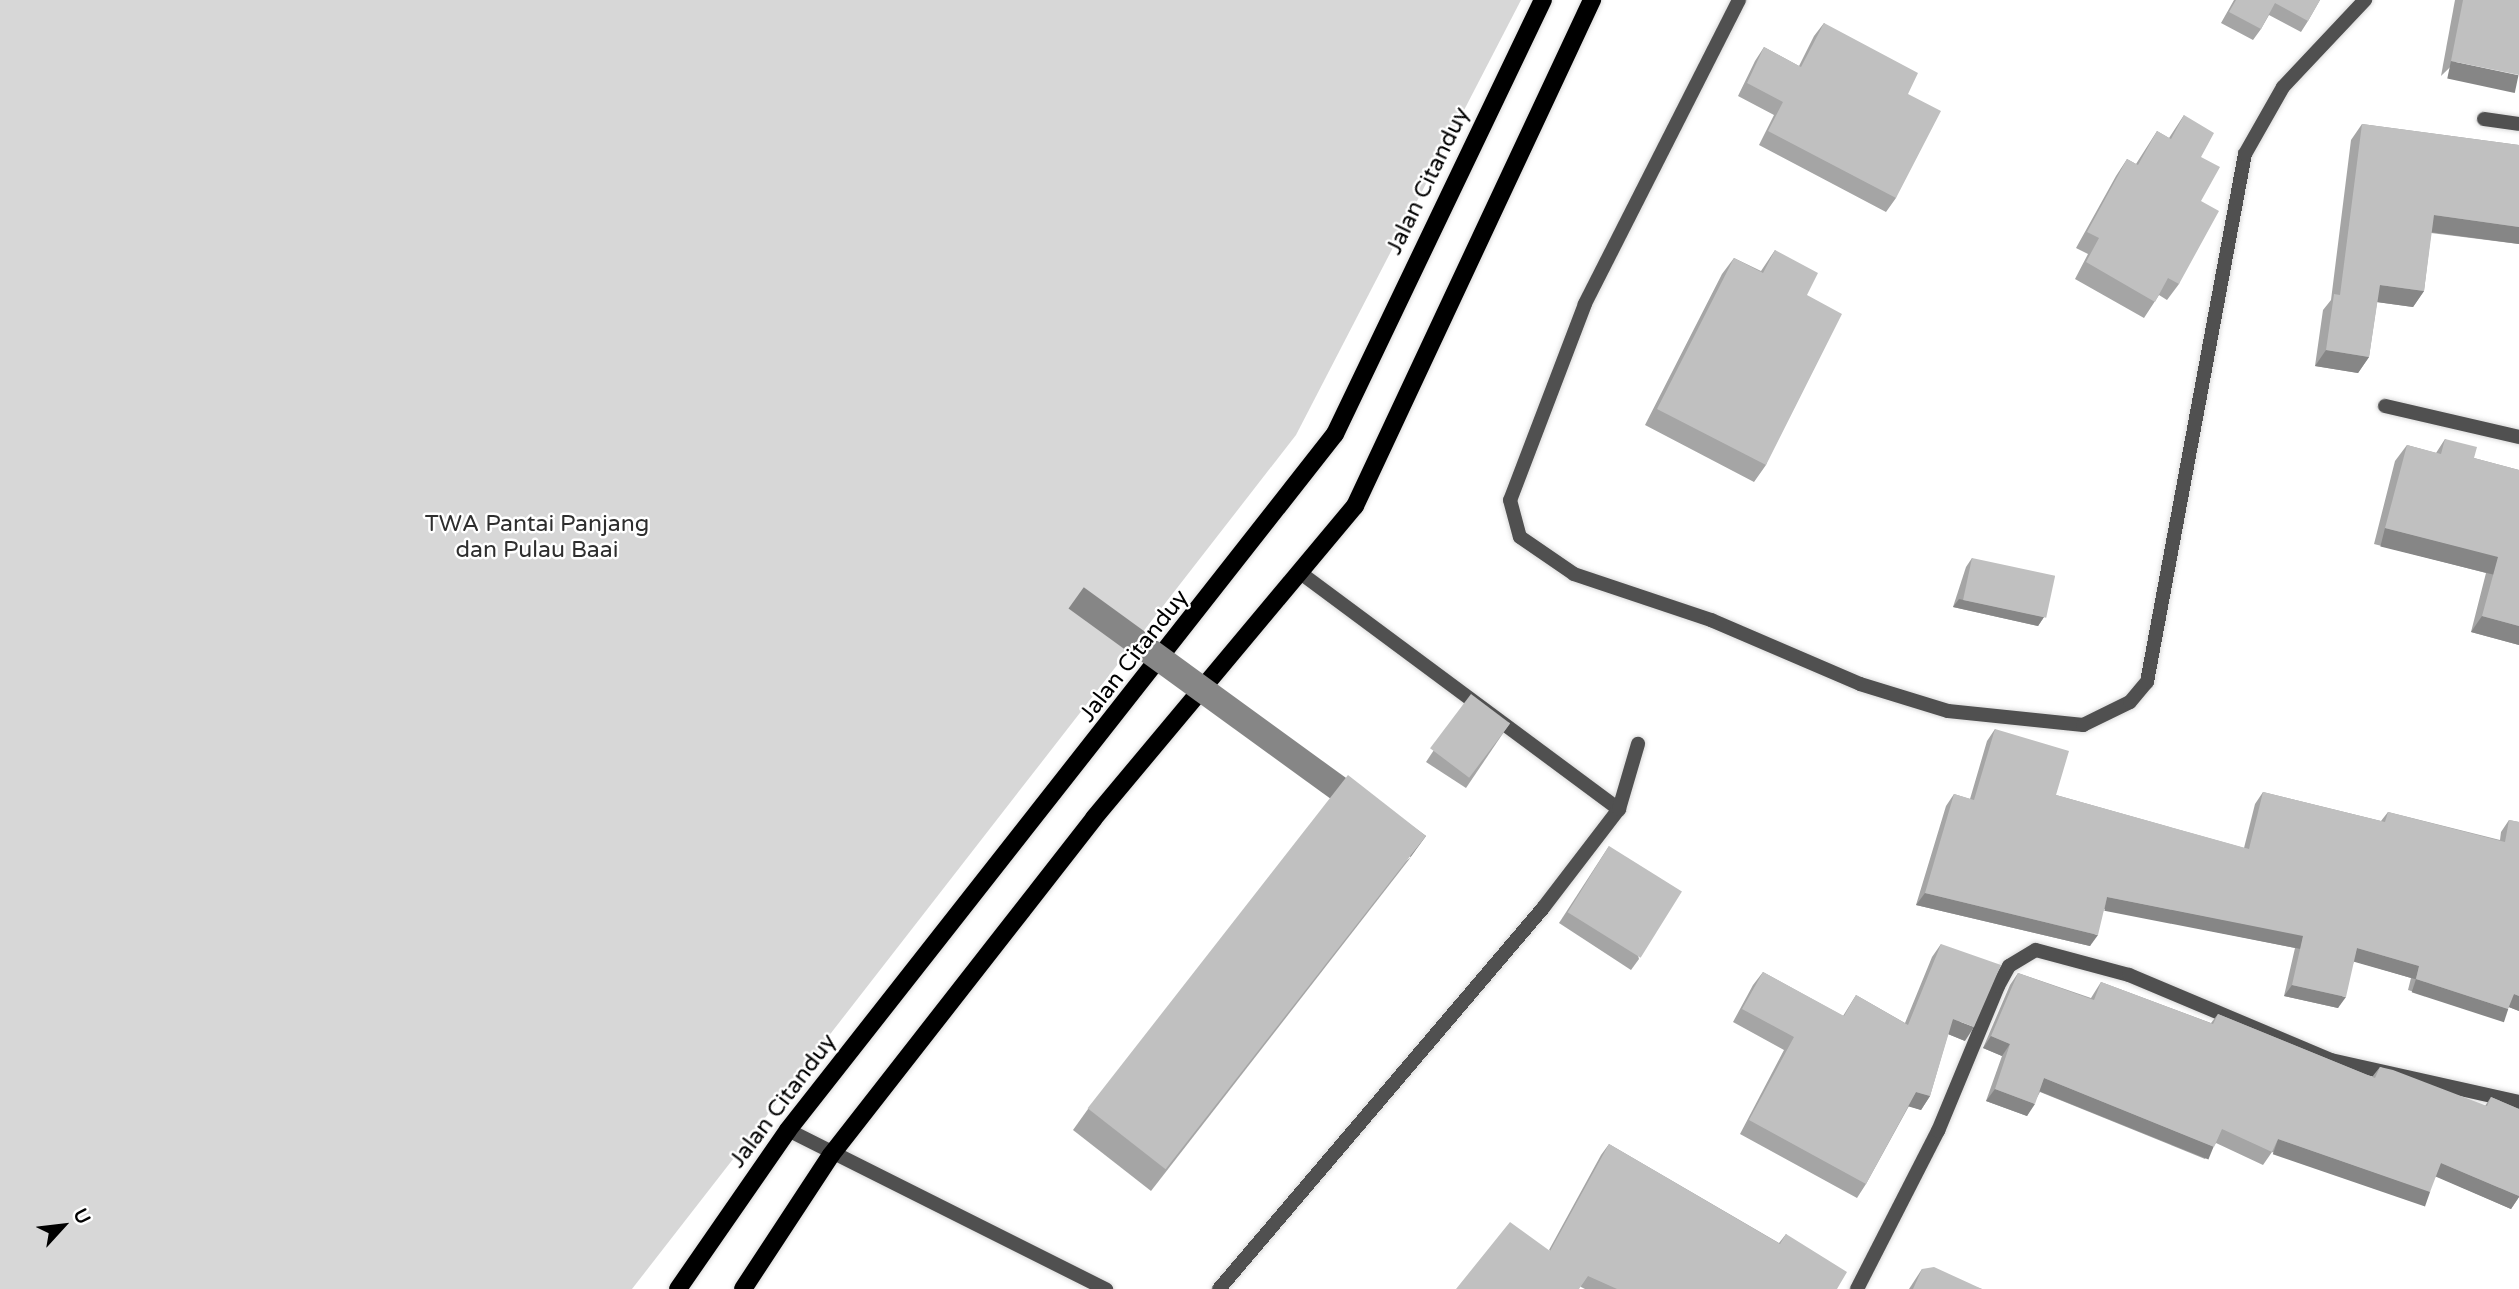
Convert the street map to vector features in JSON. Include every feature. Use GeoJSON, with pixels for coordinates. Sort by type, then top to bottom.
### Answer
{"type":"FeatureCollection","features":[{"type":"Feature","properties":{"kind":"main road","name":"Jalan Citanduy"},"geometry":{"type":"LineString","coordinates":[[678,1289],[788,1130],[1335,434],[1543,0]]}},
{"type":"Feature","properties":{"kind":"main road"},"geometry":{"type":"LineString","coordinates":[[743,1289],[831,1155],[1094,818],[1302,574],[1355,506],[1389,445],[1541,99],[1592,0]]}},
{"type":"Feature","properties":{"kind":"street"},"geometry":{"type":"LineString","coordinates":[[1739,0],[1585,304],[1510,500],[1520,537],[1574,573],[1711,620],[1860,684],[1948,711],[2083,725],[2130,702],[2147,682],[2245,154],[2283,87],[2365,0]]}},
{"type":"Feature","properties":{"kind":"street"},"geometry":{"type":"LineString","coordinates":[[2484,119],[2519,124]]}},
{"type":"Feature","properties":{"kind":"street"},"geometry":{"type":"LineString","coordinates":[[2385,406],[2519,436]]}},
{"type":"Feature","properties":{"kind":"street"},"geometry":{"type":"LineString","coordinates":[[1302,574],[1619,809]]}},
{"type":"Feature","properties":{"kind":"street"},"geometry":{"type":"LineString","coordinates":[[1219,1289],[1543,908],[1619,809],[1638,744]]}},
{"type":"Feature","properties":{"kind":"street"},"geometry":{"type":"LineString","coordinates":[[1857,1289],[1938,1131],[2008,966],[2036,950],[2129,975],[2331,1060],[2519,1102]]}},
{"type":"Feature","properties":{"kind":"street"},"geometry":{"type":"LineString","coordinates":[[788,1130],[831,1155],[1106,1289]]}},
{"type":"Feature","properties":{"kind":"green space","name":"TWA Pantai Panjang dan Pulau Baai"},"geometry":{"type":"Polygon","coordinates":[[[0,0],[1521,0],[1296,435],[632,1289],[0,1289],[0,0]]]}},
{"type":"Feature","properties":{"kind":"building"},"geometry":{"type":"Polygon","coordinates":[[[2236,0],[2320,0],[2308,21],[2275,3],[2261,29],[2229,12],[2236,0]]]}},
{"type":"Feature","properties":{"kind":"building"},"geometry":{"type":"Polygon","coordinates":[[[2463,0],[2519,0],[2519,75],[2451,61],[2463,0]]]}},
{"type":"Feature","properties":{"kind":"building"},"geometry":{"type":"Polygon","coordinates":[[[1824,23],[1918,73],[1908,94],[1941,111],[1896,198],[1768,131],[1783,102],[1747,83],[1764,47],[1801,67],[1824,23]]]}},
{"type":"Feature","properties":{"kind":"building"},"geometry":{"type":"Polygon","coordinates":[[[2184,115],[2214,133],[2201,157],[2220,167],[2201,201],[2219,211],[2179,284],[2168,278],[2155,302],[2086,262],[2099,238],[2087,232],[2127,159],[2138,165],[2157,131],[2171,139],[2184,115]]]}},
{"type":"Feature","properties":{"kind":"building"},"geometry":{"type":"Polygon","coordinates":[[[2362,124],[2519,145],[2519,227],[2434,215],[2424,291],[2380,285],[2369,357],[2326,350],[2334,294],[2340,295],[2362,124]]]}},
{"type":"Feature","properties":{"kind":"building"},"geometry":{"type":"Polygon","coordinates":[[[1775,250],[1818,273],[1807,295],[1842,314],[1766,465],[1657,409],[1734,258],[1763,273],[1775,250]]]}},
{"type":"Feature","properties":{"kind":"building"},"geometry":{"type":"Polygon","coordinates":[[[2445,439],[2477,447],[2474,458],[2519,470],[2519,626],[2482,616],[2498,557],[2385,528],[2407,445],[2441,454],[2445,439]]]}},
{"type":"Feature","properties":{"kind":"building"},"geometry":{"type":"Polygon","coordinates":[[[1972,558],[2055,576],[2046,618],[1963,600],[1972,558]]]}},
{"type":"Feature","properties":{"kind":"building"},"geometry":{"type":"Polygon","coordinates":[[[1471,694],[1510,723],[1469,778],[1430,748],[1471,694]]]}},
{"type":"Feature","properties":{"kind":"building"},"geometry":{"type":"Polygon","coordinates":[[[1995,729],[2069,751],[2056,795],[2249,849],[2263,792],[2385,822],[2388,812],[2505,842],[2509,820],[2519,822],[2519,996],[2514,994],[2508,1009],[2416,979],[2419,966],[2357,948],[2346,997],[2292,985],[2303,936],[2107,897],[2098,935],[1925,893],[1954,794],[1974,800],[1995,729]]]}},
{"type":"Feature","properties":{"kind":"building"},"geometry":{"type":"Polygon","coordinates":[[[1348,775],[1426,836],[1166,1169],[1088,1108],[1348,775]]]}},
{"type":"Feature","properties":{"kind":"building"},"geometry":{"type":"Polygon","coordinates":[[[1609,846],[1682,892],[1641,958],[1568,912],[1609,846]]]}},
{"type":"Feature","properties":{"kind":"building"},"geometry":{"type":"Polygon","coordinates":[[[1941,944],[2001,965],[1974,1027],[1953,1019],[1930,1096],[1916,1092],[1866,1184],[1749,1120],[1794,1037],[1742,1009],[1763,972],[1844,1016],[1856,995],[1908,1025],[1941,944]]]}},
{"type":"Feature","properties":{"kind":"building"},"geometry":{"type":"Polygon","coordinates":[[[2018,973],[2094,1000],[2101,982],[2213,1024],[2218,1014],[2375,1078],[2380,1067],[2487,1106],[2491,1097],[2519,1109],[2519,1196],[2441,1163],[2430,1192],[2278,1139],[2272,1152],[2222,1129],[2214,1147],[2044,1078],[2035,1104],[1995,1089],[2010,1044],[1991,1036],[2018,973]]]}},
{"type":"Feature","properties":{"kind":"building"},"geometry":{"type":"Polygon","coordinates":[[[1609,1144],[1780,1244],[1786,1234],[1847,1272],[1837,1289],[1617,1289],[1588,1276],[1579,1289],[1456,1289],[1510,1222],[1550,1251],[1609,1144]]]}},
{"type":"Feature","properties":{"kind":"building"},"geometry":{"type":"Polygon","coordinates":[[[1934,1267],[1982,1289],[1913,1289],[1922,1269],[1934,1267]]]}}]}
